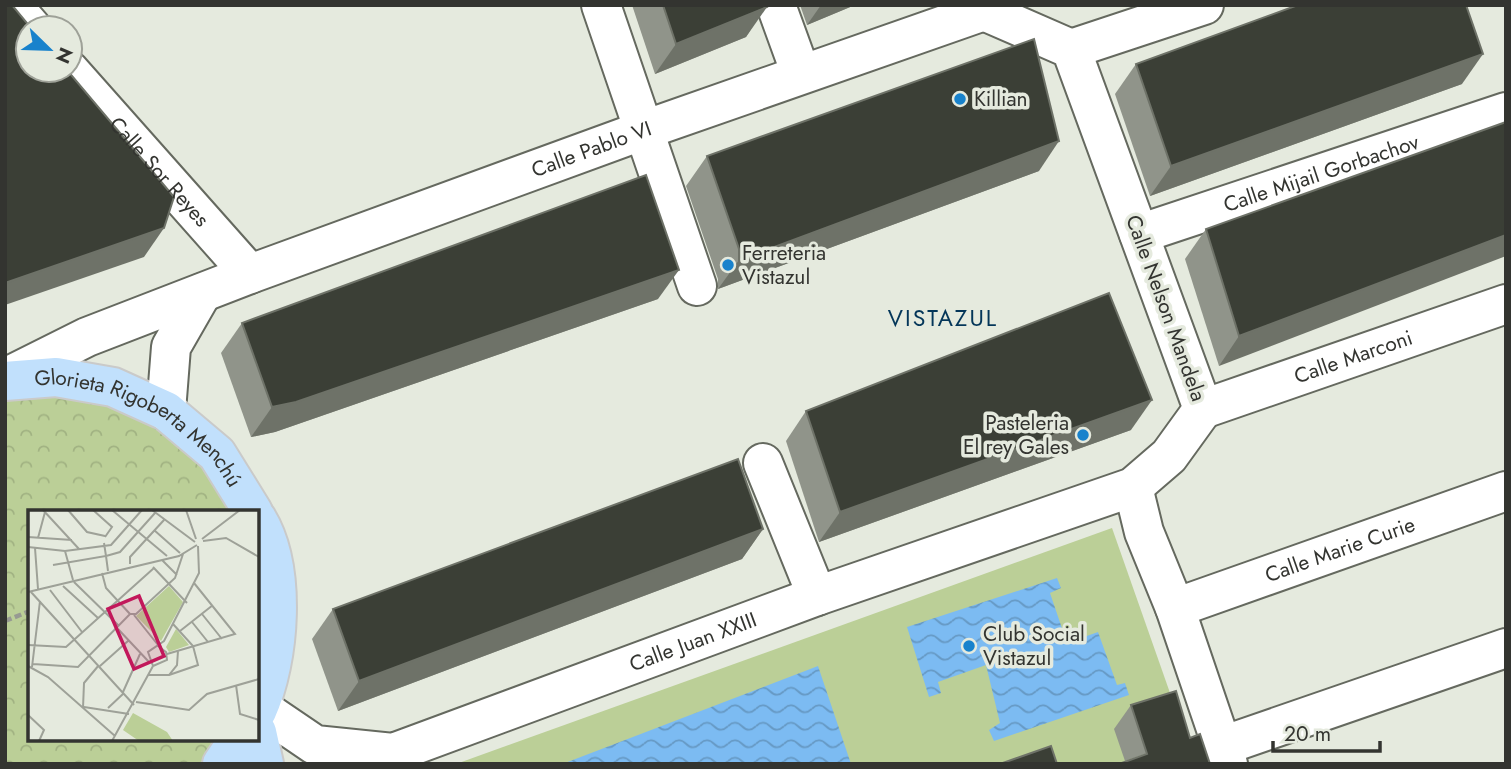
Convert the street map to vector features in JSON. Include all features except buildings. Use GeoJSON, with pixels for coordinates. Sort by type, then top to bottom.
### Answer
{"type":"FeatureCollection","features":[{"type":"Feature","properties":{"kind":"main road","name":"Glorieta Rigoberta Menchú"},"geometry":{"type":"LineString","coordinates":[[5,380],[57,377],[113,387],[166,411],[217,453],[252,510]]}},
{"type":"Feature","properties":{"kind":"main road","name":"Glorieta Rigoberta Menchú"},"geometry":{"type":"LineString","coordinates":[[259,522],[276,574],[276,641],[259,713]]}},
{"type":"Feature","properties":{"kind":"main road"},"geometry":{"type":"LineString","coordinates":[[259,725],[264,764]]}},
{"type":"Feature","properties":{"kind":"main road"},"geometry":{"type":"LineString","coordinates":[[222,764],[238,741]]}},
{"type":"Feature","properties":{"kind":"street"},"geometry":{"type":"LineString","coordinates":[[601,5],[697,286]]}},
{"type":"Feature","properties":{"kind":"street"},"geometry":{"type":"LineString","coordinates":[[776,5],[801,74]]}},
{"type":"Feature","properties":{"kind":"street"},"geometry":{"type":"LineString","coordinates":[[982,8],[1072,49],[1204,5]]}},
{"type":"Feature","properties":{"kind":"street","name":"Calle Pablo VI"},"geometry":{"type":"LineString","coordinates":[[5,380],[87,337],[250,274],[982,8]]}},
{"type":"Feature","properties":{"kind":"street","name":"Calle Nelson Mandela"},"geometry":{"type":"LineString","coordinates":[[1072,49],[1203,409],[1169,456],[1133,487]]}},
{"type":"Feature","properties":{"kind":"street","name":"Calle Sor Reyes"},"geometry":{"type":"LineString","coordinates":[[81,84],[250,274]]}},
{"type":"Feature","properties":{"kind":"street","name":"Calle Mijail Gorbachov"},"geometry":{"type":"LineString","coordinates":[[1139,234],[1506,112]]}},
{"type":"Feature","properties":{"kind":"street"},"geometry":{"type":"LineString","coordinates":[[166,411],[171,347],[202,293]]}},
{"type":"Feature","properties":{"kind":"street","name":"Calle Marconi"},"geometry":{"type":"LineString","coordinates":[[1203,409],[1506,304]]}},
{"type":"Feature","properties":{"kind":"street"},"geometry":{"type":"LineString","coordinates":[[763,463],[817,596]]}},
{"type":"Feature","properties":{"kind":"street"},"geometry":{"type":"LineString","coordinates":[[1133,487],[1144,531],[1175,608],[1225,755],[1506,648]]}},
{"type":"Feature","properties":{"kind":"street","name":"Calle Juan XXIII"},"geometry":{"type":"LineString","coordinates":[[259,718],[314,745],[393,753],[817,596],[1133,487]]}},
{"type":"Feature","properties":{"kind":"street","name":"Calle Marie Curie"},"geometry":{"type":"LineString","coordinates":[[1175,608],[1506,491]]}},
{"type":"Feature","properties":{"kind":"path"},"geometry":{"type":"LineString","coordinates":[[5,621],[28,612]]}},
{"type":"Feature","properties":{"kind":"green space"},"geometry":{"type":"Polygon","coordinates":[[[5,382],[113,387],[217,454],[245,510],[28,510],[28,741],[237,741],[222,764],[5,764],[5,382]]]}},
{"type":"Feature","properties":{"kind":"green space","name":"Club Social Vistazul"},"geometry":{"type":"Polygon","coordinates":[[[1112,528],[1195,764],[456,764],[1112,528]]]}},
{"type":"Feature","properties":{"kind":"water"},"geometry":{"type":"Polygon","coordinates":[[[1057,578],[1061,588],[1050,593],[1067,643],[1098,632],[1117,685],[1125,683],[1129,695],[994,741],[989,730],[1000,723],[986,665],[938,682],[941,693],[929,697],[907,627],[1057,578]]]}},
{"type":"Feature","properties":{"kind":"water"},"geometry":{"type":"Polygon","coordinates":[[[818,666],[851,764],[565,763],[818,666]]]}},
{"type":"Feature","properties":{"kind":"place","name":"Killian"},"geometry":{"type":"Point","coordinates":[960,99]}},
{"type":"Feature","properties":{"kind":"place","name":"Ferreteria Vistazul"},"geometry":{"type":"Point","coordinates":[728,265]}},
{"type":"Feature","properties":{"kind":"place","name":"Pasteleria El rey Gales"},"geometry":{"type":"Point","coordinates":[1083,435]}},
{"type":"Feature","properties":{"kind":"place","name":"Club Social Vistazul"},"geometry":{"type":"Point","coordinates":[969,646]}},
{"type":"Feature","properties":{"kind":"district","name":"VISTAZUL"},"geometry":{"type":"Point","coordinates":[943,318]}}]}
